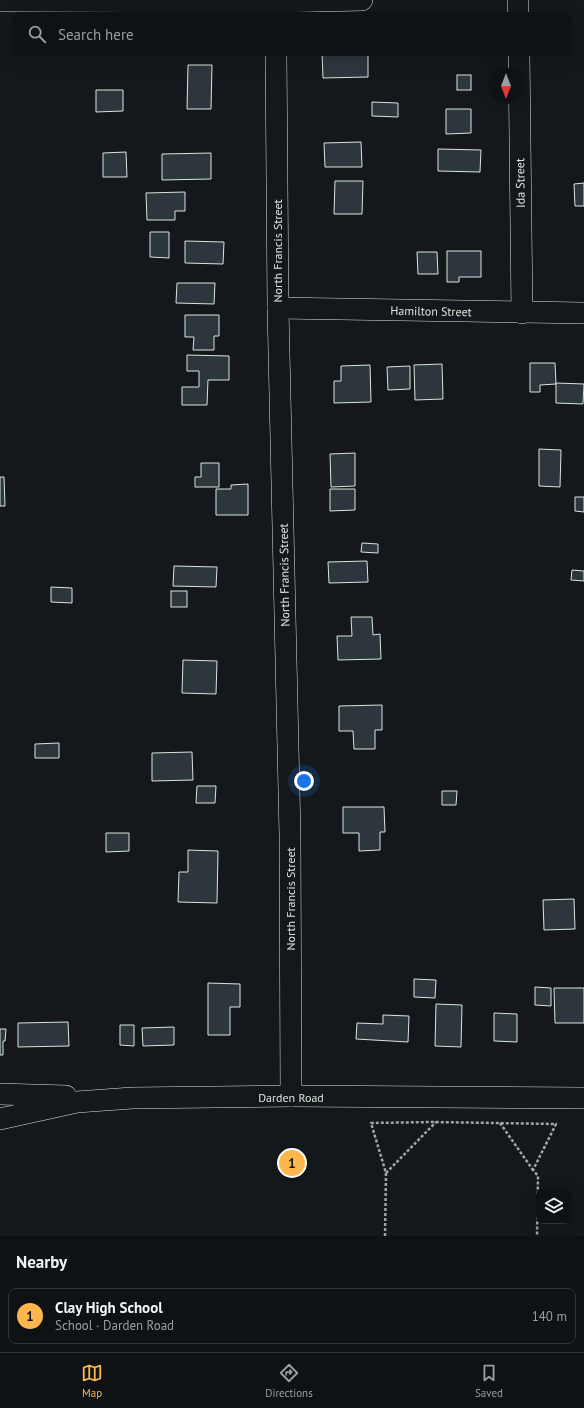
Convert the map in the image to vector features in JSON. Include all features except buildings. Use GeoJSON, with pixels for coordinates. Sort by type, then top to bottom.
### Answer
{"type":"FeatureCollection","features":[{"type":"Feature","properties":{"kind":"street"},"geometry":{"type":"LineString","coordinates":[[0,0],[275,6],[362,0]]}},
{"type":"Feature","properties":{"kind":"street"},"geometry":{"type":"LineString","coordinates":[[518,0],[518,12]]}},
{"type":"Feature","properties":{"kind":"street","name":"North Francis Street"},"geometry":{"type":"LineString","coordinates":[[276,56],[278,308],[290,835],[291,1096]]}},
{"type":"Feature","properties":{"kind":"street","name":"Ida Street"},"geometry":{"type":"LineString","coordinates":[[519,56],[522,313]]}},
{"type":"Feature","properties":{"kind":"street","name":"Hamilton Street"},"geometry":{"type":"LineString","coordinates":[[278,308],[584,313]]}},
{"type":"Feature","properties":{"kind":"street"},"geometry":{"type":"LineString","coordinates":[[0,1094],[132,1098]]}},
{"type":"Feature","properties":{"kind":"street","name":"Darden Road"},"geometry":{"type":"LineString","coordinates":[[0,1119],[78,1102],[132,1098],[291,1096],[584,1098]]}},
{"type":"Feature","properties":{"kind":"path"},"geometry":{"type":"LineString","coordinates":[[385,1236],[386,1173],[371,1123],[433,1122],[556,1124],[533,1170]]}},
{"type":"Feature","properties":{"kind":"path"},"geometry":{"type":"LineString","coordinates":[[386,1173],[436,1122]]}},
{"type":"Feature","properties":{"kind":"path"},"geometry":{"type":"LineString","coordinates":[[500,1123],[538,1176],[538,1236]]}},
{"type":"Feature","properties":{"kind":"place","name":"Clay High School"},"geometry":{"type":"Point","coordinates":[292,1163]}}]}
